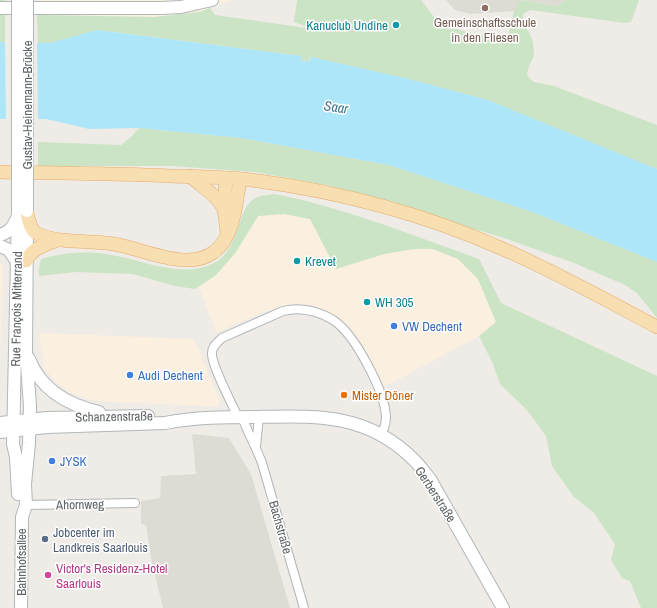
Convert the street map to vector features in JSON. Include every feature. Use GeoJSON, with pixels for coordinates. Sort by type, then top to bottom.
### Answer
{"type":"FeatureCollection","features":[{"type":"Feature","properties":{"kind":"main road"},"geometry":{"type":"LineString","coordinates":[[0,172],[126,174],[226,178],[282,185],[335,194],[416,217],[458,231],[503,249],[542,267],[657,327]]}},
{"type":"Feature","properties":{"kind":"main road"},"geometry":{"type":"LineString","coordinates":[[190,176],[214,194],[224,209]]}},
{"type":"Feature","properties":{"kind":"main road"},"geometry":{"type":"LineString","coordinates":[[226,178],[224,209],[227,225],[226,234]]}},
{"type":"Feature","properties":{"kind":"main road"},"geometry":{"type":"LineString","coordinates":[[22,212],[31,228],[36,233],[58,240],[113,244],[172,258],[187,260],[207,256],[218,248],[232,222],[240,179]]}},
{"type":"Feature","properties":{"kind":"main road"},"geometry":{"type":"LineString","coordinates":[[21,261],[35,249],[58,240]]}},
{"type":"Feature","properties":{"kind":"street","name":"Gustav-Heinemann-Brücke"},"geometry":{"type":"LineString","coordinates":[[18,0],[22,212]]}},
{"type":"Feature","properties":{"kind":"street","name":"Gustav-Heinemann-Brücke"},"geometry":{"type":"LineString","coordinates":[[22,212],[27,0]]}},
{"type":"Feature","properties":{"kind":"street"},"geometry":{"type":"LineString","coordinates":[[0,8],[161,8],[181,7],[212,0]]}},
{"type":"Feature","properties":{"kind":"street"},"geometry":{"type":"LineString","coordinates":[[0,235],[10,231],[13,228],[22,212]]}},
{"type":"Feature","properties":{"kind":"street","name":"Rue François Mitterrand"},"geometry":{"type":"LineString","coordinates":[[13,426],[22,212]]}},
{"type":"Feature","properties":{"kind":"street"},"geometry":{"type":"LineString","coordinates":[[0,246],[9,250],[21,261]]}},
{"type":"Feature","properties":{"kind":"street","name":"Rue François Mitterrand"},"geometry":{"type":"LineString","coordinates":[[21,261],[30,425]]}},
{"type":"Feature","properties":{"kind":"street","name":"Bachstraße"},"geometry":{"type":"LineString","coordinates":[[304,608],[256,446],[250,437],[214,364],[212,354],[214,345],[222,338],[283,311],[293,309],[322,314],[334,321],[348,334],[358,348],[377,386],[385,406],[386,419],[381,435]]}},
{"type":"Feature","properties":{"kind":"street"},"geometry":{"type":"LineString","coordinates":[[26,351],[33,368],[48,389],[69,402],[85,409],[116,416]]}},
{"type":"Feature","properties":{"kind":"street","name":"Schanzenstraße"},"geometry":{"type":"LineString","coordinates":[[47,423],[116,416],[165,416],[181,420]]}},
{"type":"Feature","properties":{"kind":"street","name":"Gerberstraße"},"geometry":{"type":"LineString","coordinates":[[240,417],[313,416],[332,418],[346,421],[381,435],[396,445],[415,460],[430,479],[503,608]]}},
{"type":"Feature","properties":{"kind":"street","name":"Schanzenstraße"},"geometry":{"type":"LineString","coordinates":[[47,423],[165,423],[181,420],[240,417]]}},
{"type":"Feature","properties":{"kind":"street","name":"Bachstraße"},"geometry":{"type":"LineString","coordinates":[[256,446],[259,417]]}},
{"type":"Feature","properties":{"kind":"street"},"geometry":{"type":"LineString","coordinates":[[0,423],[13,426],[47,423]]}},
{"type":"Feature","properties":{"kind":"street","name":"Bahnhofsallee"},"geometry":{"type":"LineString","coordinates":[[21,608],[22,517],[26,505],[25,484],[30,425]]}},
{"type":"Feature","properties":{"kind":"street"},"geometry":{"type":"LineString","coordinates":[[0,432],[13,426]]}},
{"type":"Feature","properties":{"kind":"street","name":"Bahnhofsallee"},"geometry":{"type":"LineString","coordinates":[[13,426],[18,506],[22,517]]}},
{"type":"Feature","properties":{"kind":"street","name":"Ahornweg"},"geometry":{"type":"LineString","coordinates":[[26,505],[135,504]]}},
{"type":"Feature","properties":{"kind":"shaded area"},"geometry":{"type":"Polygon","coordinates":[[[37,0],[233,0],[199,12],[155,17],[37,15],[37,0]]]}},
{"type":"Feature","properties":{"kind":"shaded area","name":"Gemeinschaftsschule in den Fliesen"},"geometry":{"type":"Polygon","coordinates":[[[446,0],[521,0],[514,11],[470,14],[455,10],[446,0]]]}},
{"type":"Feature","properties":{"kind":"shaded area"},"geometry":{"type":"Polygon","coordinates":[[[521,0],[566,0],[557,6],[521,0]]]}},
{"type":"Feature","properties":{"kind":"shaded area"},"geometry":{"type":"Polygon","coordinates":[[[284,214],[310,219],[336,268],[384,254],[414,249],[433,249],[458,259],[478,279],[496,322],[479,336],[384,387],[367,354],[351,328],[338,318],[316,306],[297,304],[263,312],[216,333],[199,287],[216,275],[236,252],[258,216],[284,214]]]}},
{"type":"Feature","properties":{"kind":"shaded area"},"geometry":{"type":"Polygon","coordinates":[[[0,262],[3,268],[0,358],[0,262]]]}},
{"type":"Feature","properties":{"kind":"shaded area","name":"Audi Dechent"},"geometry":{"type":"Polygon","coordinates":[[[39,333],[194,339],[220,401],[218,407],[96,401],[70,393],[55,381],[44,368],[39,333]]]}},
{"type":"Feature","properties":{"kind":"shaded area"},"geometry":{"type":"Polygon","coordinates":[[[192,434],[229,438],[251,474],[290,608],[163,608],[151,558],[146,525],[141,524],[141,501],[160,498],[161,476],[196,474],[192,434]]]}},
{"type":"Feature","properties":{"kind":"green space"},"geometry":{"type":"Polygon","coordinates":[[[0,0],[5,0],[5,42],[0,42],[0,0]]]}},
{"type":"Feature","properties":{"kind":"green space"},"geometry":{"type":"Polygon","coordinates":[[[297,0],[421,0],[437,21],[463,31],[507,40],[514,11],[520,0],[557,6],[566,0],[639,0],[631,22],[625,23],[530,10],[523,14],[523,24],[529,32],[533,42],[534,56],[527,73],[529,78],[534,82],[554,86],[657,125],[657,169],[488,100],[405,78],[310,57],[309,62],[301,61],[301,56],[98,30],[50,43],[38,43],[37,15],[155,17],[199,12],[210,8],[215,15],[314,29],[294,22],[297,0]]]}},
{"type":"Feature","properties":{"kind":"green space"},"geometry":{"type":"Polygon","coordinates":[[[139,128],[241,138],[389,165],[535,213],[657,262],[657,318],[637,293],[625,285],[574,263],[504,238],[326,185],[255,172],[171,166],[38,166],[38,142],[121,145],[139,128]]]}},
{"type":"Feature","properties":{"kind":"green space"},"geometry":{"type":"Polygon","coordinates":[[[275,194],[353,214],[479,259],[501,303],[657,376],[657,608],[641,608],[630,581],[622,578],[611,560],[615,544],[594,513],[574,497],[552,466],[546,436],[527,410],[500,384],[493,364],[479,336],[496,322],[478,279],[458,259],[433,249],[414,249],[384,254],[336,269],[310,219],[284,214],[258,216],[236,252],[216,275],[195,289],[175,286],[133,274],[76,272],[39,276],[41,259],[73,253],[105,254],[167,268],[192,269],[213,264],[225,254],[230,247],[244,211],[250,202],[264,195],[275,194]]]}},
{"type":"Feature","properties":{"kind":"water","name":"Saar"},"geometry":{"type":"Polygon","coordinates":[[[97,30],[301,56],[301,61],[309,62],[311,57],[405,78],[488,100],[657,169],[657,262],[535,213],[389,165],[241,138],[139,128],[89,129],[46,119],[0,119],[0,42],[50,43],[97,30]]]}},
{"type":"Feature","properties":{"kind":"pier"},"geometry":{"type":"Polygon","coordinates":[[[5,40],[37,41],[38,121],[6,121],[5,40]]]}},
{"type":"Feature","properties":{"kind":"place","name":"Gemeinschaftsschule in den Fliesen"},"geometry":{"type":"Point","coordinates":[485,8]}},
{"type":"Feature","properties":{"kind":"place","name":"Kanuclub Undine"},"geometry":{"type":"Point","coordinates":[396,25]}},
{"type":"Feature","properties":{"kind":"place","name":"Krevet"},"geometry":{"type":"Point","coordinates":[297,261]}},
{"type":"Feature","properties":{"kind":"place","name":"WH 305"},"geometry":{"type":"Point","coordinates":[367,302]}},
{"type":"Feature","properties":{"kind":"place","name":"VW Dechent"},"geometry":{"type":"Point","coordinates":[394,326]}},
{"type":"Feature","properties":{"kind":"place","name":"Audi Dechent"},"geometry":{"type":"Point","coordinates":[130,375]}},
{"type":"Feature","properties":{"kind":"place","name":"Mister Döner"},"geometry":{"type":"Point","coordinates":[344,395]}},
{"type":"Feature","properties":{"kind":"place","name":"JYSK"},"geometry":{"type":"Point","coordinates":[52,461]}},
{"type":"Feature","properties":{"kind":"place","name":"Jobcenter im Landkreis Saarlouis"},"geometry":{"type":"Point","coordinates":[45,539]}},
{"type":"Feature","properties":{"kind":"place","name":"Victor's Residenz-Hotel Saarlouis"},"geometry":{"type":"Point","coordinates":[48,575]}}]}
